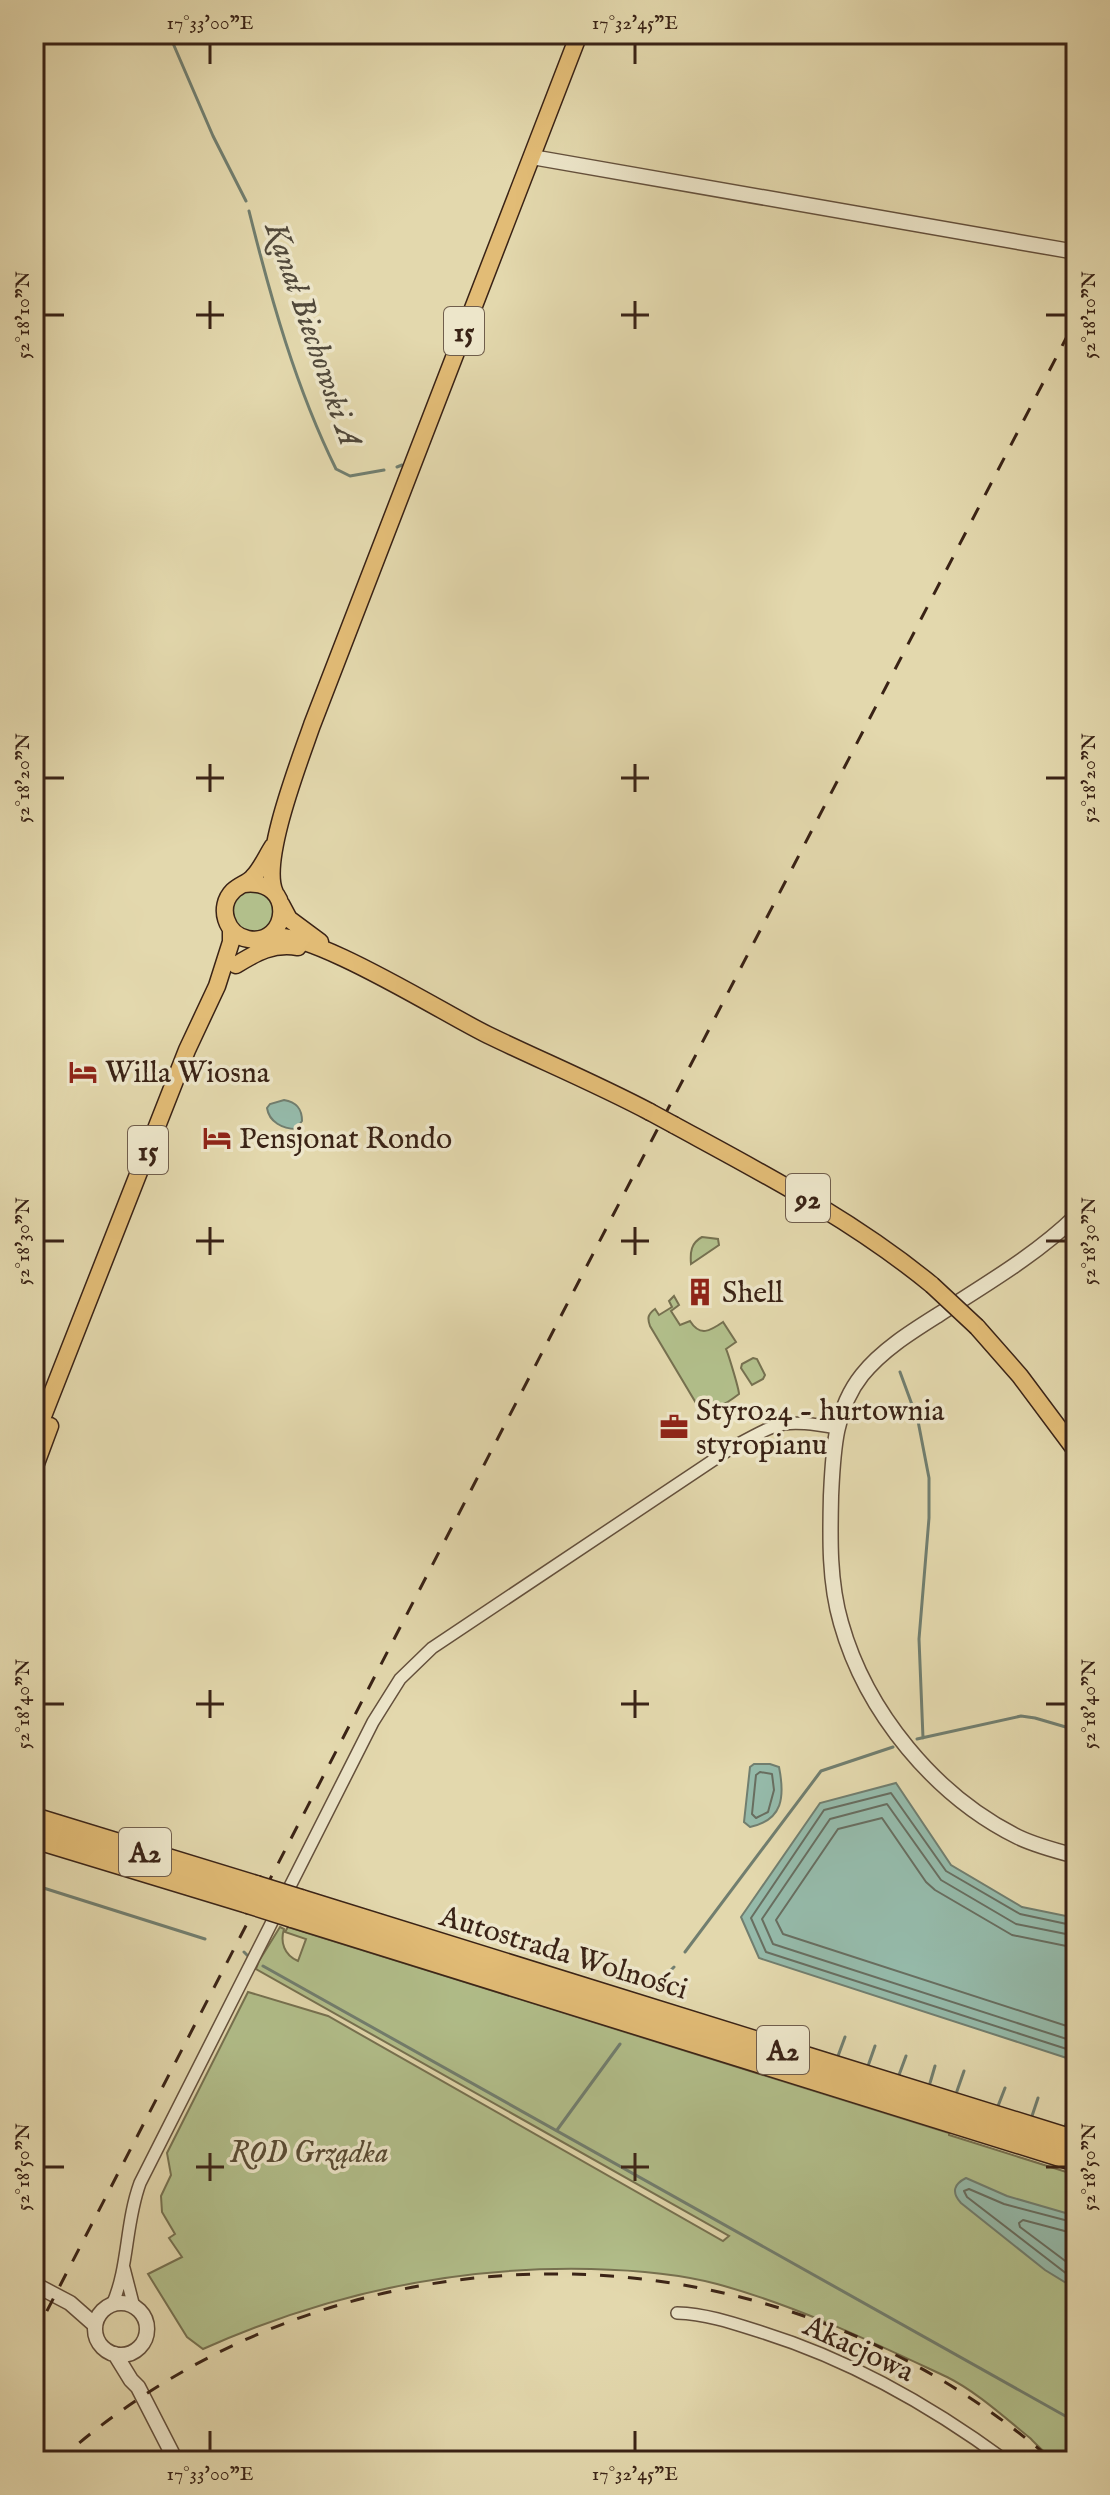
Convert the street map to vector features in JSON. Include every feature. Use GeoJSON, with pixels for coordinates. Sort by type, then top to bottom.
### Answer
{"type":"FeatureCollection","features":[{"type":"Feature","properties":{"kind":"highway","name":"Autostrada Wolności"},"geometry":{"type":"LineString","coordinates":[[34,1818],[252,1895]]}},
{"type":"Feature","properties":{"kind":"highway","name":"Autostrada Wolności"},"geometry":{"type":"LineString","coordinates":[[34,1838],[252,1895],[1076,2141]]}},
{"type":"Feature","properties":{"kind":"highway","name":"Autostrada Wolności"},"geometry":{"type":"LineString","coordinates":[[296,1908],[1076,2161]]}},
{"type":"Feature","properties":{"kind":"main road","name":"15"},"geometry":{"type":"LineString","coordinates":[[217,986],[249,945],[278,926],[282,915],[271,879],[276,841],[312,725],[579,34]]}},
{"type":"Feature","properties":{"kind":"main road","name":"15"},"geometry":{"type":"LineString","coordinates":[[34,1439],[187,1050],[217,986],[231,942],[225,909],[228,898],[234,889],[256,874],[276,841]]}},
{"type":"Feature","properties":{"kind":"main road"},"geometry":{"type":"LineString","coordinates":[[244,884],[257,883],[278,898]]}},
{"type":"Feature","properties":{"kind":"main road","name":"92"},"geometry":{"type":"LineString","coordinates":[[278,898],[289,919],[337,955]]}},
{"type":"Feature","properties":{"kind":"main road"},"geometry":{"type":"LineString","coordinates":[[231,930],[245,939],[261,938]]}},
{"type":"Feature","properties":{"kind":"main road","name":"92"},"geometry":{"type":"LineString","coordinates":[[261,938],[275,934],[286,936],[337,955],[488,1035],[650,1112],[832,1212],[932,1285],[977,1327],[1026,1382],[1076,1451]]}},
{"type":"Feature","properties":{"kind":"main road","name":"92"},"geometry":{"type":"LineString","coordinates":[[236,965],[260,951],[280,946],[337,955]]}},
{"type":"Feature","properties":{"kind":"main road","name":"15"},"geometry":{"type":"LineString","coordinates":[[34,1469],[66,1383],[87,1309]]}},
{"type":"Feature","properties":{"kind":"street"},"geometry":{"type":"LineString","coordinates":[[532,157],[1076,252]]}},
{"type":"Feature","properties":{"kind":"street"},"geometry":{"type":"LineString","coordinates":[[1076,1216],[1041,1247],[888,1349],[861,1376],[837,1428],[830,1535],[840,1621],[864,1684],[901,1737],[964,1803],[1022,1839],[1076,1856]]}},
{"type":"Feature","properties":{"kind":"street"},"geometry":{"type":"LineString","coordinates":[[95,2325],[108,2308],[124,2268],[129,2216],[140,2183],[356,1755],[389,1694],[412,1665],[432,1648],[733,1447],[773,1425],[787,1421],[837,1428]]}},
{"type":"Feature","properties":{"kind":"street"},"geometry":{"type":"LineString","coordinates":[[124,2268],[134,2307]]}},
{"type":"Feature","properties":{"kind":"street"},"geometry":{"type":"LineString","coordinates":[[34,2284],[70,2303],[95,2325],[98,2342],[103,2349],[115,2354],[128,2354],[136,2351],[146,2337],[147,2328],[141,2313],[134,2307],[127,2304],[108,2308],[70,2303]]}},
{"type":"Feature","properties":{"kind":"street","name":"Akacjowa"},"geometry":{"type":"LineString","coordinates":[[677,2313],[703,2313],[803,2345],[871,2374],[952,2421],[1006,2461]]}},
{"type":"Feature","properties":{"kind":"street"},"geometry":{"type":"LineString","coordinates":[[136,2351],[138,2387]]}},
{"type":"Feature","properties":{"kind":"street"},"geometry":{"type":"LineString","coordinates":[[115,2354],[138,2387],[176,2461]]}},
{"type":"Feature","properties":{"kind":"green space"},"geometry":{"type":"Polygon","coordinates":[[[253,890],[268,896],[274,911],[268,926],[253,932],[238,926],[232,911],[238,896],[253,890]]]}},
{"type":"Feature","properties":{"kind":"green space"},"geometry":{"type":"Polygon","coordinates":[[[702,1237],[718,1239],[719,1245],[691,1264],[692,1248],[702,1237]]]}},
{"type":"Feature","properties":{"kind":"green space"},"geometry":{"type":"Polygon","coordinates":[[[674,1296],[679,1305],[671,1311],[680,1325],[690,1321],[705,1331],[723,1322],[736,1342],[726,1349],[739,1394],[718,1407],[707,1408],[696,1403],[650,1326],[648,1318],[651,1313],[655,1309],[659,1315],[672,1307],[669,1301],[674,1296]]]}},
{"type":"Feature","properties":{"kind":"green space"},"geometry":{"type":"Polygon","coordinates":[[[757,1359],[765,1375],[752,1385],[741,1368],[742,1364],[757,1359]]]}},
{"type":"Feature","properties":{"kind":"green space","name":"ROD Grządka"},"geometry":{"type":"Polygon","coordinates":[[[280,1927],[284,1929],[286,1952],[298,1961],[306,1939],[285,1932],[288,1927],[1076,2175],[1076,2461],[1054,2459],[1000,2413],[947,2377],[834,2326],[717,2284],[639,2271],[541,2269],[441,2278],[392,2287],[297,2313],[203,2349],[187,2337],[148,2274],[182,2257],[169,2238],[175,2234],[162,2212],[161,2196],[171,2175],[167,2153],[248,1992],[328,2016],[723,2241],[729,2236],[256,1969],[280,1927]]]}},
{"type":"Feature","properties":{"kind":"water"},"geometry":{"type":"Polygon","coordinates":[[[284,1100],[295,1104],[301,1113],[302,1121],[296,1129],[277,1124],[268,1113],[270,1104],[284,1100]]]}},
{"type":"Feature","properties":{"kind":"water"},"geometry":{"type":"Polygon","coordinates":[[[754,1764],[779,1767],[782,1788],[775,1813],[761,1824],[750,1827],[744,1822],[750,1767],[754,1764]]]}},
{"type":"Feature","properties":{"kind":"water"},"geometry":{"type":"Polygon","coordinates":[[[896,1783],[951,1865],[1022,1907],[1076,1918],[1076,2061],[759,1958],[741,1917],[820,1803],[896,1783]]]}},
{"type":"Feature","properties":{"kind":"water"},"geometry":{"type":"Polygon","coordinates":[[[966,2178],[1007,2196],[1076,2216],[1076,2289],[1045,2270],[961,2203],[955,2189],[966,2178]]]}},
{"type":"Feature","properties":{"kind":"waterway","name":"Kanał Biechowski A"},"geometry":{"type":"LineString","coordinates":[[169,34],[213,136],[246,201]]}},
{"type":"Feature","properties":{"kind":"waterway","name":"Kanał Biechowski A"},"geometry":{"type":"LineString","coordinates":[[249,211],[286,343],[336,469],[350,476],[384,470]]}},
{"type":"Feature","properties":{"kind":"waterway","name":"Kanał Biechowski A"},"geometry":{"type":"LineString","coordinates":[[397,467],[402,465]]}},
{"type":"Feature","properties":{"kind":"waterway"},"geometry":{"type":"LineString","coordinates":[[900,1372],[918,1421],[929,1478],[929,1518],[919,1639],[923,1738]]}},
{"type":"Feature","properties":{"kind":"waterway"},"geometry":{"type":"LineString","coordinates":[[917,1739],[1021,1716],[1076,1730]]}},
{"type":"Feature","properties":{"kind":"waterway"},"geometry":{"type":"LineString","coordinates":[[685,1952],[821,1771],[893,1747]]}},
{"type":"Feature","properties":{"kind":"waterway"},"geometry":{"type":"LineString","coordinates":[[34,1885],[205,1939]]}},
{"type":"Feature","properties":{"kind":"waterway"},"geometry":{"type":"LineString","coordinates":[[244,1952],[248,1956]]}},
{"type":"Feature","properties":{"kind":"waterway"},"geometry":{"type":"LineString","coordinates":[[263,1966],[1076,2422]]}},
{"type":"Feature","properties":{"kind":"waterway"},"geometry":{"type":"LineString","coordinates":[[666,1975],[674,1967]]}},
{"type":"Feature","properties":{"kind":"waterway"},"geometry":{"type":"LineString","coordinates":[[838,2056],[845,2037]]}},
{"type":"Feature","properties":{"kind":"waterway"},"geometry":{"type":"LineString","coordinates":[[557,2130],[620,2044]]}},
{"type":"Feature","properties":{"kind":"waterway"},"geometry":{"type":"LineString","coordinates":[[868,2066],[875,2046]]}},
{"type":"Feature","properties":{"kind":"waterway"},"geometry":{"type":"LineString","coordinates":[[899,2075],[906,2056]]}},
{"type":"Feature","properties":{"kind":"waterway"},"geometry":{"type":"LineString","coordinates":[[930,2083],[935,2066]]}},
{"type":"Feature","properties":{"kind":"waterway"},"geometry":{"type":"LineString","coordinates":[[957,2091],[964,2071]]}},
{"type":"Feature","properties":{"kind":"waterway"},"geometry":{"type":"LineString","coordinates":[[998,2106],[1005,2088]]}},
{"type":"Feature","properties":{"kind":"waterway"},"geometry":{"type":"LineString","coordinates":[[1032,2116],[1038,2098]]}},
{"type":"Feature","properties":{"kind":"waterway"},"geometry":{"type":"LineString","coordinates":[[1065,2127],[1071,2109]]}},
{"type":"Feature","properties":{"kind":"railway"},"geometry":{"type":"LineString","coordinates":[[34,2336],[1076,319]]}},
{"type":"Feature","properties":{"kind":"railway"},"geometry":{"type":"LineString","coordinates":[[58,2461],[170,2379],[293,2320],[423,2285],[556,2274],[688,2286],[818,2321],[941,2380],[1053,2461]]}},
{"type":"Feature","properties":{"kind":"place","name":"Willa Wiosna"},"geometry":{"type":"Point","coordinates":[83,1072]}},
{"type":"Feature","properties":{"kind":"place","name":"Pensjonat Rondo"},"geometry":{"type":"Point","coordinates":[217,1138]}},
{"type":"Feature","properties":{"kind":"place","name":"Shell"},"geometry":{"type":"Point","coordinates":[700,1292]}},
{"type":"Feature","properties":{"kind":"place","name":"Styro24 - hurtownia styropianu"},"geometry":{"type":"Point","coordinates":[674,1427]}}]}
